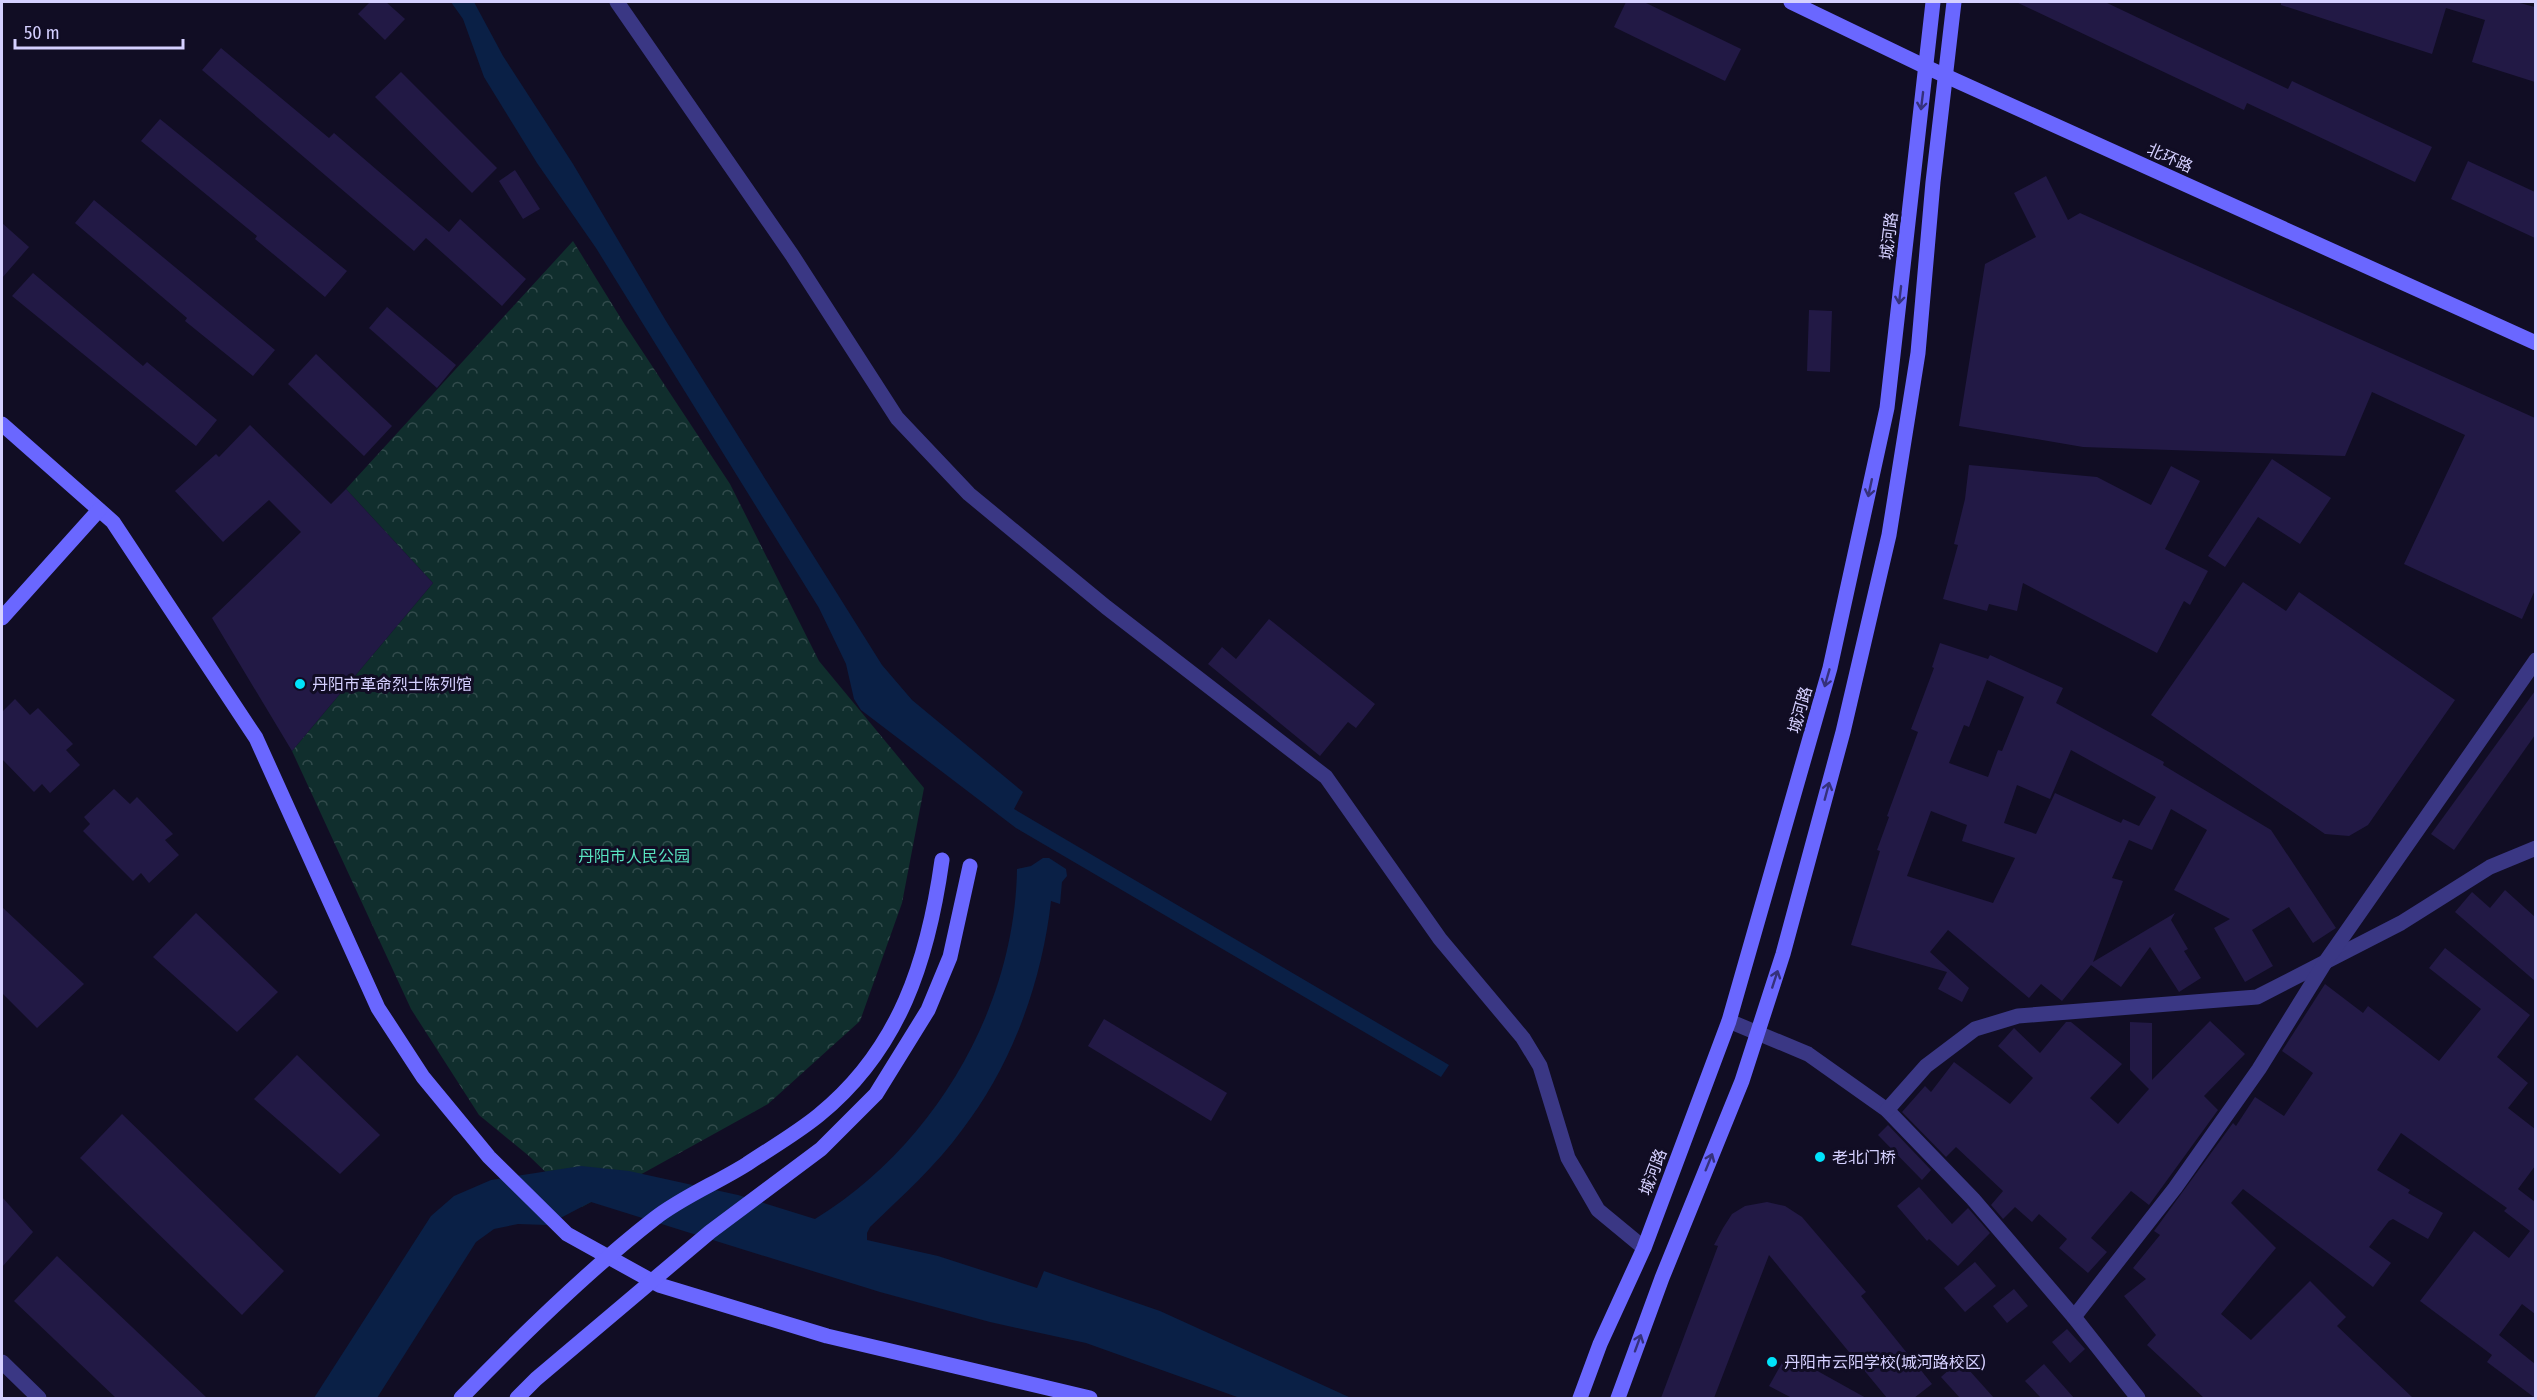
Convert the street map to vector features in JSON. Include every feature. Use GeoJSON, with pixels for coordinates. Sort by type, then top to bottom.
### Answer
{"type":"FeatureCollection","features":[{"type":"Feature","properties":{"kind":"main road","name":"北环路"},"geometry":{"type":"LineString","coordinates":[[1791,2],[1945,76],[2535,343]]}},
{"type":"Feature","properties":{"kind":"main road","name":"城河路"},"geometry":{"type":"LineString","coordinates":[[1580,1398],[1600,1344],[1644,1248],[1729,1021],[1830,668],[1887,408],[1933,2]]}},
{"type":"Feature","properties":{"kind":"main road"},"geometry":{"type":"LineString","coordinates":[[1618,1398],[1662,1278],[1742,1081],[1784,954],[1843,732],[1889,534],[1918,353],[1933,182],[1954,2]]}},
{"type":"Feature","properties":{"kind":"main road"},"geometry":{"type":"LineString","coordinates":[[2,424],[113,522],[256,738],[378,1008],[423,1077],[501,1169],[567,1234],[651,1281],[826,1336],[1090,1398]]}},
{"type":"Feature","properties":{"kind":"main road"},"geometry":{"type":"LineString","coordinates":[[2,618],[99,510]]}},
{"type":"Feature","properties":{"kind":"main road"},"geometry":{"type":"LineString","coordinates":[[460,1398],[503,1355],[648,1224],[819,1115],[857,1077],[885,1038],[911,991],[935,912],[942,860]]}},
{"type":"Feature","properties":{"kind":"main road"},"geometry":{"type":"LineString","coordinates":[[517,1398],[702,1239],[821,1149],[876,1094],[928,1010],[950,957],[970,866]]}},
{"type":"Feature","properties":{"kind":"street"},"geometry":{"type":"LineString","coordinates":[[617,2],[792,255],[897,418],[969,494],[1106,607],[1326,777],[1440,939],[1523,1038],[1540,1066],[1568,1158],[1598,1210],[1644,1248]]}},
{"type":"Feature","properties":{"kind":"street"},"geometry":{"type":"LineString","coordinates":[[2074,1317],[2175,1188],[2259,1069],[2326,961],[2535,660]]}},
{"type":"Feature","properties":{"kind":"street"},"geometry":{"type":"LineString","coordinates":[[1887,1110],[1926,1066],[1975,1029],[2019,1016],[2257,997],[2401,923],[2490,867],[2535,848]]}},
{"type":"Feature","properties":{"kind":"street"},"geometry":{"type":"LineString","coordinates":[[1729,1021],[1809,1054],[1887,1110],[1973,1199],[2074,1317],[2138,1398]]}},
{"type":"Feature","properties":{"kind":"street"},"geometry":{"type":"LineString","coordinates":[[2,1362],[39,1398]]}},
{"type":"Feature","properties":{"kind":"green space","name":"丹阳市人民公园"},"geometry":{"type":"Polygon","coordinates":[[[573,241],[625,325],[730,484],[819,661],[924,788],[902,903],[860,1021],[768,1104],[582,1207],[529,1156],[479,1115],[411,1009],[292,751],[433,583],[346,489],[573,241]]]}},
{"type":"Feature","properties":{"kind":"water"},"geometry":{"type":"Polygon","coordinates":[[[451,2],[474,2],[503,56],[573,164],[666,321],[882,665],[912,700],[1023,792],[1014,809],[1449,1065],[1441,1077],[1016,828],[861,710],[854,699],[846,664],[819,608],[596,248],[537,163],[484,77],[463,19],[451,2]]]}},
{"type":"Feature","properties":{"kind":"water"},"geometry":{"type":"Polygon","coordinates":[[[1043,858],[1049,858],[1066,869],[1067,876],[1062,882],[1060,904],[1051,901],[1047,931],[1032,992],[1010,1050],[980,1105],[962,1130],[930,1168],[870,1227],[867,1240],[938,1256],[1037,1288],[1044,1271],[1160,1311],[1351,1398],[1240,1398],[1086,1343],[990,1322],[880,1292],[591,1202],[547,1225],[518,1224],[494,1229],[476,1242],[377,1398],[314,1398],[431,1216],[454,1196],[491,1180],[581,1166],[629,1171],[738,1195],[815,1219],[857,1189],[896,1154],[930,1114],[960,1069],[983,1022],[1001,973],[1013,921],[1017,869],[1031,866],[1043,858]]]}},
{"type":"Feature","properties":{"kind":"building"},"geometry":{"type":"Polygon","coordinates":[[[370,2],[386,2],[405,19],[385,40],[358,14],[370,2]]]}},
{"type":"Feature","properties":{"kind":"building"},"geometry":{"type":"Polygon","coordinates":[[[1626,2],[1644,2],[1741,49],[1725,81],[1614,27],[1626,2]]]}},
{"type":"Feature","properties":{"kind":"building"},"geometry":{"type":"Polygon","coordinates":[[[2016,2],[2105,2],[2288,89],[2292,81],[2432,147],[2415,182],[2247,103],[2244,110],[2016,2]]]}},
{"type":"Feature","properties":{"kind":"building"},"geometry":{"type":"Polygon","coordinates":[[[2281,2],[2516,2],[2535,7],[2535,82],[2472,62],[2485,20],[2446,8],[2432,54],[2281,5],[2281,2]]]}},
{"type":"Feature","properties":{"kind":"building"},"geometry":{"type":"Polygon","coordinates":[[[221,48],[329,138],[334,133],[449,232],[460,219],[526,279],[502,306],[426,238],[414,251],[202,70],[221,48]]]}},
{"type":"Feature","properties":{"kind":"building"},"geometry":{"type":"Polygon","coordinates":[[[401,72],[497,168],[472,193],[375,97],[401,72]]]}},
{"type":"Feature","properties":{"kind":"building"},"geometry":{"type":"Polygon","coordinates":[[[160,119],[347,271],[325,297],[255,239],[257,236],[141,141],[160,119]]]}},
{"type":"Feature","properties":{"kind":"building"},"geometry":{"type":"Polygon","coordinates":[[[2468,161],[2535,192],[2535,238],[2451,199],[2468,161]]]}},
{"type":"Feature","properties":{"kind":"building"},"geometry":{"type":"Polygon","coordinates":[[[515,170],[540,209],[523,219],[499,181],[515,170]]]}},
{"type":"Feature","properties":{"kind":"building"},"geometry":{"type":"Polygon","coordinates":[[[2046,176],[2068,220],[2080,213],[2535,418],[2535,590],[2522,619],[2404,564],[2465,435],[2372,392],[2345,456],[2083,447],[1959,426],[1985,264],[2036,237],[2014,193],[2046,176]]]}},
{"type":"Feature","properties":{"kind":"building"},"geometry":{"type":"Polygon","coordinates":[[[94,200],[275,350],[253,376],[185,321],[187,318],[75,223],[94,200]]]}},
{"type":"Feature","properties":{"kind":"building"},"geometry":{"type":"Polygon","coordinates":[[[2,223],[29,247],[2,278],[2,223]]]}},
{"type":"Feature","properties":{"kind":"building"},"geometry":{"type":"Polygon","coordinates":[[[33,273],[143,366],[147,362],[217,420],[196,446],[12,296],[33,273]]]}},
{"type":"Feature","properties":{"kind":"building"},"geometry":{"type":"Polygon","coordinates":[[[387,307],[456,365],[437,388],[369,328],[387,307]]]}},
{"type":"Feature","properties":{"kind":"building"},"geometry":{"type":"Polygon","coordinates":[[[1809,310],[1832,311],[1830,372],[1807,371],[1809,310]]]}},
{"type":"Feature","properties":{"kind":"building"},"geometry":{"type":"Polygon","coordinates":[[[316,354],[392,426],[364,456],[288,384],[316,354]]]}},
{"type":"Feature","properties":{"kind":"building","name":"丹阳市革命烈士陈列馆"},"geometry":{"type":"Polygon","coordinates":[[[250,425],[331,504],[346,489],[433,583],[292,751],[212,618],[301,532],[269,500],[223,542],[175,491],[216,454],[219,457],[250,425]]]}},
{"type":"Feature","properties":{"kind":"building"},"geometry":{"type":"Polygon","coordinates":[[[2272,459],[2331,498],[2300,544],[2258,517],[2225,567],[2208,556],[2272,459]]]}},
{"type":"Feature","properties":{"kind":"building"},"geometry":{"type":"Polygon","coordinates":[[[1969,465],[2097,477],[2151,505],[2171,466],[2200,481],[2165,549],[2208,571],[2190,605],[2184,601],[2157,653],[2023,583],[2017,611],[1989,604],[1987,611],[1943,599],[1958,545],[1954,544],[1965,499],[1969,465]]]}},
{"type":"Feature","properties":{"kind":"building"},"geometry":{"type":"Polygon","coordinates":[[[2243,582],[2286,611],[2299,592],[2455,700],[2368,825],[2349,836],[2325,834],[2151,715],[2243,582]]]}},
{"type":"Feature","properties":{"kind":"building"},"geometry":{"type":"Polygon","coordinates":[[[1269,619],[1375,704],[1356,728],[1348,722],[1320,756],[1208,664],[1222,647],[1236,659],[1269,619]]]}},
{"type":"Feature","properties":{"kind":"building"},"geometry":{"type":"Polygon","coordinates":[[[1940,643],[1988,659],[1990,655],[2063,688],[2056,703],[2164,762],[2163,765],[2271,830],[2336,928],[2313,943],[2289,907],[2252,930],[2273,966],[2245,982],[2214,928],[2230,919],[2174,890],[2207,830],[2171,809],[2152,850],[2129,840],[2112,878],[2123,881],[2093,962],[2175,913],[2171,920],[2188,949],[2184,951],[2201,978],[2179,992],[2150,947],[2121,987],[2091,965],[2062,1001],[2041,984],[2029,998],[1948,930],[1930,952],[1969,988],[1962,1002],[1938,989],[1947,972],[1851,945],[1880,851],[1877,850],[1889,817],[1887,816],[1918,732],[1911,729],[1934,668],[1932,667],[1940,643]],[[1987,680],[1969,727],[1964,725],[1949,763],[1988,777],[1998,750],[2002,751],[2024,697],[1987,680]],[[2071,750],[2050,799],[2017,785],[2004,823],[2036,834],[2055,793],[2121,823],[2123,819],[2139,826],[2156,797],[2071,750]],[[1931,811],[1907,876],[1993,903],[2015,858],[1962,841],[1967,825],[1931,811]]]}},
{"type":"Feature","properties":{"kind":"building"},"geometry":{"type":"Polygon","coordinates":[[[2535,691],[2535,735],[2454,850],[2431,834],[2535,691]]]}},
{"type":"Feature","properties":{"kind":"building"},"geometry":{"type":"Polygon","coordinates":[[[15,699],[30,715],[38,708],[73,744],[66,750],[80,765],[50,793],[42,784],[34,792],[2,759],[2,712],[15,699]]]}},
{"type":"Feature","properties":{"kind":"building"},"geometry":{"type":"Polygon","coordinates":[[[114,789],[130,804],[137,797],[173,834],[165,840],[179,855],[149,883],[141,873],[133,881],[83,831],[90,824],[84,817],[114,789]]]}},
{"type":"Feature","properties":{"kind":"building"},"geometry":{"type":"Polygon","coordinates":[[[2505,890],[2535,917],[2535,981],[2455,912],[2472,892],[2490,908],[2505,890]]]}},
{"type":"Feature","properties":{"kind":"building"},"geometry":{"type":"Polygon","coordinates":[[[2,907],[84,984],[37,1028],[2,993],[2,907]]]}},
{"type":"Feature","properties":{"kind":"building"},"geometry":{"type":"Polygon","coordinates":[[[196,913],[278,992],[237,1032],[153,957],[196,913]]]}},
{"type":"Feature","properties":{"kind":"building"},"geometry":{"type":"Polygon","coordinates":[[[2445,948],[2530,1015],[2497,1057],[2528,1083],[2508,1108],[2535,1129],[2535,1166],[2518,1189],[2535,1202],[2535,1314],[2522,1304],[2499,1335],[2535,1364],[2535,1398],[2487,1362],[2492,1355],[2420,1301],[2474,1231],[2509,1258],[2530,1231],[2504,1211],[2507,1208],[2401,1133],[2377,1170],[2410,1190],[2408,1193],[2443,1213],[2428,1239],[2393,1219],[2389,1221],[2369,1247],[2391,1263],[2373,1287],[2243,1189],[2231,1203],[2276,1248],[2221,1314],[2251,1340],[2310,1281],[2346,1317],[2337,1326],[2413,1398],[2204,1398],[2147,1345],[2156,1335],[2124,1296],[2146,1279],[2133,1268],[2160,1235],[2154,1231],[2233,1123],[2236,1126],[2255,1097],[2284,1116],[2313,1073],[2282,1051],[2325,984],[2363,1013],[2368,1006],[2439,1061],[2481,1009],[2429,968],[2445,948]]]}},
{"type":"Feature","properties":{"kind":"building"},"geometry":{"type":"Polygon","coordinates":[[[1104,1019],[1227,1093],[1211,1121],[1088,1046],[1104,1019]]]}},
{"type":"Feature","properties":{"kind":"building"},"geometry":{"type":"Polygon","coordinates":[[[2210,1021],[2245,1054],[2204,1096],[2218,1110],[2149,1205],[2131,1191],[2091,1238],[2107,1252],[2088,1273],[2059,1248],[2067,1239],[2039,1214],[2032,1222],[2015,1207],[2003,1219],[1991,1205],[2003,1191],[1956,1147],[1946,1157],[1902,1112],[1925,1086],[1931,1092],[1954,1062],[2010,1104],[2033,1078],[1998,1046],[2014,1028],[2040,1053],[2066,1022],[2071,1022],[2122,1064],[2090,1098],[2118,1124],[2149,1089],[2130,1070],[2130,1022],[2152,1023],[2152,1080],[2210,1021]]]}},
{"type":"Feature","properties":{"kind":"building"},"geometry":{"type":"Polygon","coordinates":[[[297,1055],[380,1135],[340,1174],[254,1099],[297,1055]]]}},
{"type":"Feature","properties":{"kind":"building"},"geometry":{"type":"Polygon","coordinates":[[[122,1114],[284,1271],[242,1315],[80,1158],[122,1114]]]}},
{"type":"Feature","properties":{"kind":"building"},"geometry":{"type":"Polygon","coordinates":[[[1888,1125],[1931,1170],[1922,1180],[1878,1135],[1888,1125]]]}},
{"type":"Feature","properties":{"kind":"building"},"geometry":{"type":"Polygon","coordinates":[[[1919,1187],[1952,1224],[1968,1208],[1990,1233],[1958,1266],[1929,1239],[1927,1241],[1897,1206],[1919,1187]]]}},
{"type":"Feature","properties":{"kind":"building"},"geometry":{"type":"Polygon","coordinates":[[[2,1197],[33,1232],[2,1267],[2,1197]]]}},
{"type":"Feature","properties":{"kind":"building"},"geometry":{"type":"Polygon","coordinates":[[[1767,1202],[1785,1206],[1802,1217],[1866,1292],[1861,1296],[1932,1384],[1914,1398],[1887,1398],[1769,1255],[1714,1398],[1661,1398],[1718,1246],[1714,1245],[1723,1228],[1732,1214],[1745,1206],[1767,1202]]]}},
{"type":"Feature","properties":{"kind":"building"},"geometry":{"type":"Polygon","coordinates":[[[57,1256],[207,1398],[116,1398],[14,1301],[57,1256]]]}},
{"type":"Feature","properties":{"kind":"building"},"geometry":{"type":"Polygon","coordinates":[[[1975,1262],[1996,1286],[1965,1312],[1944,1288],[1975,1262]]]}},
{"type":"Feature","properties":{"kind":"building"},"geometry":{"type":"Polygon","coordinates":[[[2014,1289],[2028,1306],[2007,1323],[1993,1306],[2014,1289]]]}},
{"type":"Feature","properties":{"kind":"building"},"geometry":{"type":"Polygon","coordinates":[[[2067,1329],[2085,1349],[2070,1363],[2052,1342],[2067,1329]]]}},
{"type":"Feature","properties":{"kind":"building"},"geometry":{"type":"Polygon","coordinates":[[[1787,1354],[1866,1398],[1792,1398],[1769,1386],[1787,1354]]]}},
{"type":"Feature","properties":{"kind":"building"},"geometry":{"type":"Polygon","coordinates":[[[1960,1360],[1994,1398],[1960,1398],[1941,1377],[1960,1360]]]}},
{"type":"Feature","properties":{"kind":"building"},"geometry":{"type":"Polygon","coordinates":[[[2044,1364],[2074,1398],[2041,1398],[2025,1381],[2044,1364]]]}},
{"type":"Feature","properties":{"kind":"place","name":"丹阳市革命烈士陈列馆"},"geometry":{"type":"Point","coordinates":[300,684]}},
{"type":"Feature","properties":{"kind":"place","name":"老北门桥"},"geometry":{"type":"Point","coordinates":[1820,1157]}},
{"type":"Feature","properties":{"kind":"place","name":"丹阳市云阳学校(城河路校区)"},"geometry":{"type":"Point","coordinates":[1772,1362]}}]}
